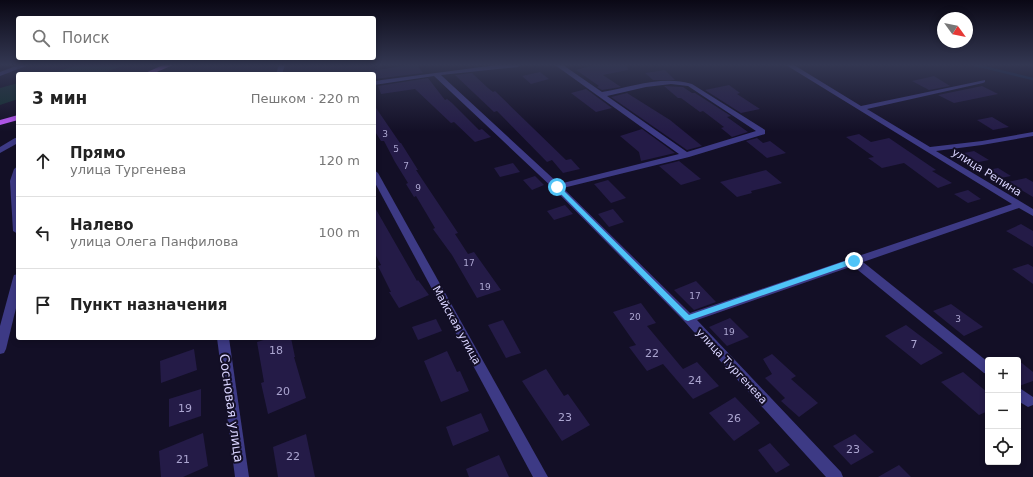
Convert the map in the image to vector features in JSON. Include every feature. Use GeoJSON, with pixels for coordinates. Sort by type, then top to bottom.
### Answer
{"type":"FeatureCollection","features":[{"type":"Feature","properties":{"kind":"main road"},"geometry":{"type":"LineString","coordinates":[[0,123],[16,118]]}},
{"type":"Feature","properties":{"kind":"street","name":"улица Тургенева"},"geometry":{"type":"LineString","coordinates":[[450,87],[557,187],[688,318],[836,477]]}},
{"type":"Feature","properties":{"kind":"street"},"geometry":{"type":"LineString","coordinates":[[589,87],[686,155]]}},
{"type":"Feature","properties":{"kind":"street"},"geometry":{"type":"LineString","coordinates":[[600,95],[639,87]]}},
{"type":"Feature","properties":{"kind":"street"},"geometry":{"type":"LineString","coordinates":[[557,187],[686,155],[762,132],[693,87]]}},
{"type":"Feature","properties":{"kind":"street","name":"улица Репина"},"geometry":{"type":"LineString","coordinates":[[827,87],[1033,213]]}},
{"type":"Feature","properties":{"kind":"street"},"geometry":{"type":"LineString","coordinates":[[862,108],[955,87]]}},
{"type":"Feature","properties":{"kind":"street","name":"улица Репина"},"geometry":{"type":"LineString","coordinates":[[930,149],[982,143],[1033,134]]}},
{"type":"Feature","properties":{"kind":"street"},"geometry":{"type":"LineString","coordinates":[[0,151],[16,141]]}},
{"type":"Feature","properties":{"kind":"street"},"geometry":{"type":"LineString","coordinates":[[16,175],[14,181],[16,206]]}},
{"type":"Feature","properties":{"kind":"street","name":"Майская улица"},"geometry":{"type":"LineString","coordinates":[[376,177],[541,477]]}},
{"type":"Feature","properties":{"kind":"street"},"geometry":{"type":"LineString","coordinates":[[688,318],[1019,205]]}},
{"type":"Feature","properties":{"kind":"street"},"geometry":{"type":"LineString","coordinates":[[854,261],[985,367]]}},
{"type":"Feature","properties":{"kind":"street"},"geometry":{"type":"LineString","coordinates":[[0,349],[16,286]]}},
{"type":"Feature","properties":{"kind":"street","name":"Сосновая улица"},"geometry":{"type":"LineString","coordinates":[[223,340],[242,477]]}},
{"type":"Feature","properties":{"kind":"green space"},"geometry":{"type":"Polygon","coordinates":[[[16,87],[16,100],[0,105],[0,88],[16,87]]]}},
{"type":"Feature","properties":{"kind":"building"},"geometry":{"type":"Polygon","coordinates":[[[378,87],[435,87],[445,100],[447,99],[452,103],[479,130],[482,129],[491,137],[475,142],[454,122],[451,123],[415,89],[381,94],[378,87]]]}},
{"type":"Feature","properties":{"kind":"building"},"geometry":{"type":"Polygon","coordinates":[[[468,87],[487,87],[493,92],[495,91],[566,160],[571,159],[580,169],[563,173],[552,160],[547,162],[497,111],[494,112],[468,87]]]}},
{"type":"Feature","properties":{"kind":"building"},"geometry":{"type":"Polygon","coordinates":[[[597,87],[619,87],[602,90],[597,87]]]}},
{"type":"Feature","properties":{"kind":"building"},"geometry":{"type":"Polygon","coordinates":[[[665,87],[683,87],[692,93],[695,93],[731,116],[727,117],[748,132],[732,137],[721,128],[724,127],[703,111],[700,112],[681,98],[678,98],[665,87]]]}},
{"type":"Feature","properties":{"kind":"building"},"geometry":{"type":"Polygon","coordinates":[[[718,87],[732,87],[740,93],[737,94],[760,109],[741,113],[705,90],[718,87]]]}},
{"type":"Feature","properties":{"kind":"building"},"geometry":{"type":"Polygon","coordinates":[[[924,87],[943,87],[929,90],[924,87]]]}},
{"type":"Feature","properties":{"kind":"building"},"geometry":{"type":"Polygon","coordinates":[[[976,87],[985,87],[998,94],[954,103],[938,95],[976,87]]]}},
{"type":"Feature","properties":{"kind":"building"},"geometry":{"type":"Polygon","coordinates":[[[586,89],[612,108],[596,112],[571,93],[586,89]]]}},
{"type":"Feature","properties":{"kind":"building"},"geometry":{"type":"Polygon","coordinates":[[[627,93],[670,120],[702,146],[687,150],[611,97],[627,93]]]}},
{"type":"Feature","properties":{"kind":"building"},"geometry":{"type":"Polygon","coordinates":[[[376,108],[401,143],[418,170],[416,170],[458,233],[455,234],[468,254],[474,252],[501,290],[477,298],[452,255],[433,229],[435,228],[416,196],[414,197],[406,184],[408,183],[384,141],[381,141],[376,133],[376,108]]]}},
{"type":"Feature","properties":{"kind":"building"},"geometry":{"type":"Polygon","coordinates":[[[992,117],[1009,127],[993,130],[977,120],[992,117]]]}},
{"type":"Feature","properties":{"kind":"building"},"geometry":{"type":"Polygon","coordinates":[[[642,129],[675,153],[641,161],[639,152],[620,136],[642,129]]]}},
{"type":"Feature","properties":{"kind":"building"},"geometry":{"type":"Polygon","coordinates":[[[859,134],[871,142],[889,138],[936,170],[932,171],[952,183],[938,188],[904,163],[882,168],[868,158],[874,157],[846,137],[859,134]]]}},
{"type":"Feature","properties":{"kind":"building"},"geometry":{"type":"Polygon","coordinates":[[[757,138],[763,143],[770,141],[786,153],[767,158],[746,141],[757,138]]]}},
{"type":"Feature","properties":{"kind":"building"},"geometry":{"type":"Polygon","coordinates":[[[974,151],[989,160],[974,163],[959,154],[974,151]]]}},
{"type":"Feature","properties":{"kind":"building"},"geometry":{"type":"Polygon","coordinates":[[[679,161],[701,179],[681,185],[659,166],[679,161]]]}},
{"type":"Feature","properties":{"kind":"building"},"geometry":{"type":"Polygon","coordinates":[[[513,163],[520,172],[500,177],[494,168],[513,163]]]}},
{"type":"Feature","properties":{"kind":"building"},"geometry":{"type":"Polygon","coordinates":[[[998,168],[1011,176],[996,179],[983,171],[998,168]]]}},
{"type":"Feature","properties":{"kind":"building"},"geometry":{"type":"Polygon","coordinates":[[[766,170],[782,183],[751,191],[752,193],[737,197],[720,182],[766,170]]]}},
{"type":"Feature","properties":{"kind":"building"},"geometry":{"type":"Polygon","coordinates":[[[535,176],[544,185],[532,190],[523,180],[535,176]]]}},
{"type":"Feature","properties":{"kind":"building"},"geometry":{"type":"Polygon","coordinates":[[[1026,178],[1033,182],[1033,197],[1008,182],[1026,178]]]}},
{"type":"Feature","properties":{"kind":"building"},"geometry":{"type":"Polygon","coordinates":[[[608,180],[626,198],[611,203],[594,184],[608,180]]]}},
{"type":"Feature","properties":{"kind":"building"},"geometry":{"type":"Polygon","coordinates":[[[968,190],[981,199],[968,203],[954,194],[968,190]]]}},
{"type":"Feature","properties":{"kind":"building"},"geometry":{"type":"Polygon","coordinates":[[[565,205],[573,214],[554,220],[547,211],[565,205]]]}},
{"type":"Feature","properties":{"kind":"building"},"geometry":{"type":"Polygon","coordinates":[[[376,209],[417,281],[418,280],[429,295],[399,308],[389,292],[391,292],[378,266],[381,265],[376,256],[376,209]]]}},
{"type":"Feature","properties":{"kind":"building"},"geometry":{"type":"Polygon","coordinates":[[[613,209],[624,222],[609,227],[598,214],[613,209]]]}},
{"type":"Feature","properties":{"kind":"building"},"geometry":{"type":"Polygon","coordinates":[[[1021,224],[1033,231],[1033,247],[1006,231],[1021,224]]]}},
{"type":"Feature","properties":{"kind":"building"},"geometry":{"type":"Polygon","coordinates":[[[1028,264],[1033,267],[1033,284],[1012,269],[1028,264]]]}},
{"type":"Feature","properties":{"kind":"building"},"geometry":{"type":"Polygon","coordinates":[[[696,281],[716,302],[694,310],[674,290],[696,281]]]}},
{"type":"Feature","properties":{"kind":"building"},"geometry":{"type":"Polygon","coordinates":[[[641,303],[656,323],[647,326],[683,369],[697,362],[719,386],[693,399],[663,364],[647,371],[629,347],[636,345],[613,312],[641,303]]]}},
{"type":"Feature","properties":{"kind":"building"},"geometry":{"type":"Polygon","coordinates":[[[951,304],[983,327],[964,336],[933,311],[951,304]]]}},
{"type":"Feature","properties":{"kind":"building"},"geometry":{"type":"Polygon","coordinates":[[[730,318],[749,337],[727,346],[709,327],[730,318]]]}},
{"type":"Feature","properties":{"kind":"building"},"geometry":{"type":"Polygon","coordinates":[[[436,319],[442,331],[418,340],[412,327],[436,319]]]}},
{"type":"Feature","properties":{"kind":"building"},"geometry":{"type":"Polygon","coordinates":[[[503,320],[521,353],[506,358],[488,325],[503,320]]]}},
{"type":"Feature","properties":{"kind":"building"},"geometry":{"type":"Polygon","coordinates":[[[906,325],[943,353],[921,365],[885,336],[906,325]]]}},
{"type":"Feature","properties":{"kind":"building"},"geometry":{"type":"Polygon","coordinates":[[[264,340],[291,340],[294,357],[306,398],[268,414],[261,383],[264,382],[257,342],[264,340]]]}},
{"type":"Feature","properties":{"kind":"building"},"geometry":{"type":"Polygon","coordinates":[[[194,349],[197,370],[161,383],[160,361],[194,349]]]}},
{"type":"Feature","properties":{"kind":"building"},"geometry":{"type":"Polygon","coordinates":[[[447,351],[457,372],[460,371],[469,391],[441,402],[424,361],[447,351]]]}},
{"type":"Feature","properties":{"kind":"building"},"geometry":{"type":"Polygon","coordinates":[[[772,354],[796,376],[791,379],[818,403],[799,417],[781,401],[785,398],[765,378],[772,374],[763,359],[772,354]]]}},
{"type":"Feature","properties":{"kind":"building"},"geometry":{"type":"Polygon","coordinates":[[[1021,362],[1033,372],[1033,381],[1021,385],[1021,362]]]}},
{"type":"Feature","properties":{"kind":"building"},"geometry":{"type":"Polygon","coordinates":[[[546,369],[564,396],[568,394],[590,425],[562,441],[522,381],[546,369]]]}},
{"type":"Feature","properties":{"kind":"building"},"geometry":{"type":"Polygon","coordinates":[[[963,372],[985,390],[985,412],[979,415],[941,382],[963,372]]]}},
{"type":"Feature","properties":{"kind":"building"},"geometry":{"type":"Polygon","coordinates":[[[201,389],[201,416],[169,427],[169,399],[201,389]]]}},
{"type":"Feature","properties":{"kind":"building"},"geometry":{"type":"Polygon","coordinates":[[[735,397],[760,423],[734,441],[709,413],[735,397]]]}},
{"type":"Feature","properties":{"kind":"building"},"geometry":{"type":"Polygon","coordinates":[[[481,413],[489,431],[453,446],[446,427],[481,413]]]}},
{"type":"Feature","properties":{"kind":"building"},"geometry":{"type":"Polygon","coordinates":[[[203,433],[208,466],[183,477],[161,477],[159,451],[203,433]]]}},
{"type":"Feature","properties":{"kind":"building"},"geometry":{"type":"Polygon","coordinates":[[[306,434],[315,477],[278,477],[273,447],[306,434]]]}},
{"type":"Feature","properties":{"kind":"building"},"geometry":{"type":"Polygon","coordinates":[[[855,434],[874,452],[851,465],[833,446],[855,434]]]}},
{"type":"Feature","properties":{"kind":"building"},"geometry":{"type":"Polygon","coordinates":[[[770,443],[790,465],[776,473],[758,450],[770,443]]]}},
{"type":"Feature","properties":{"kind":"building"},"geometry":{"type":"Polygon","coordinates":[[[499,455],[509,477],[469,477],[466,469],[499,455]]]}},
{"type":"Feature","properties":{"kind":"building"},"geometry":{"type":"Polygon","coordinates":[[[899,465],[911,477],[878,477],[899,465]]]}},
{"type":"Feature","properties":{"kind":"route"},"geometry":{"type":"LineString","coordinates":[[557,187],[688,318],[854,261]]}}]}
